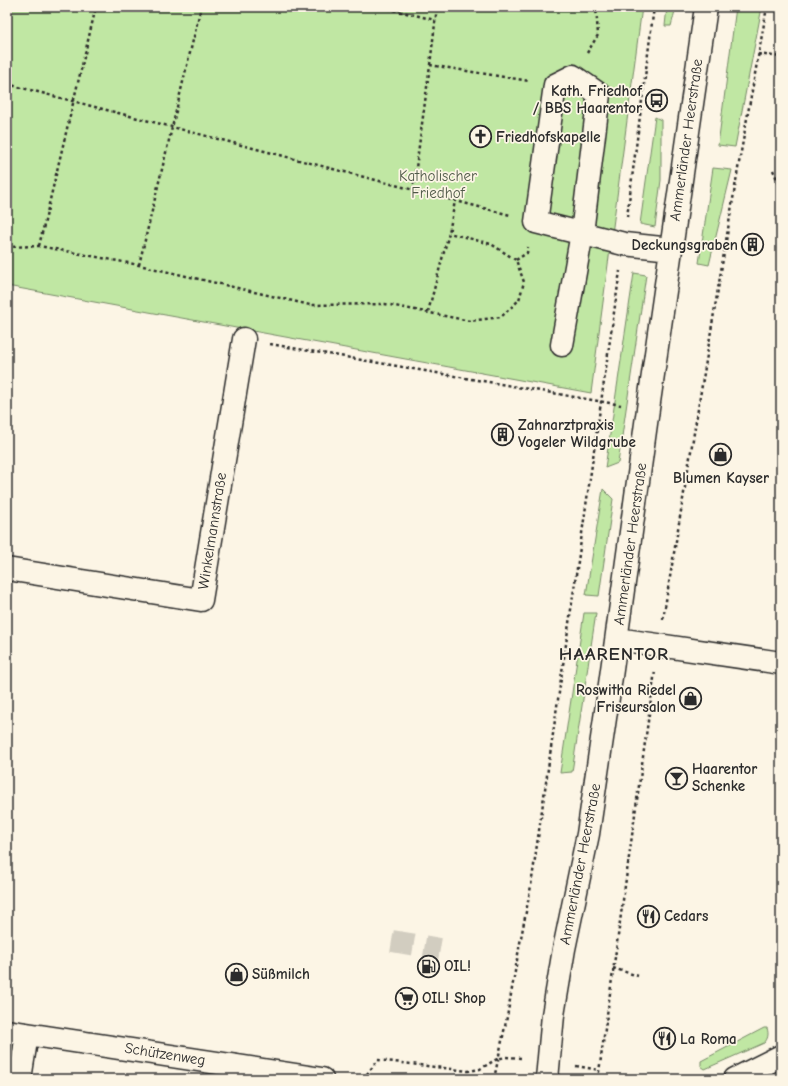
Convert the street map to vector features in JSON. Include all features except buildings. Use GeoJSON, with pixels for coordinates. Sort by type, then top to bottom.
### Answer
{"type":"FeatureCollection","features":[{"type":"Feature","properties":{"kind":"street","name":"Ammerländer Heerstraße"},"geometry":{"type":"LineString","coordinates":[[547,1079],[554,1014],[564,949],[588,834],[617,639],[648,409],[706,7]]}},
{"type":"Feature","properties":{"kind":"street"},"geometry":{"type":"LineString","coordinates":[[562,345],[582,233],[599,94],[564,80],[536,222],[582,233],[624,244],[671,249]]}},
{"type":"Feature","properties":{"kind":"street","name":"Winkelmannstraße"},"geometry":{"type":"LineString","coordinates":[[7,569],[201,600],[244,339]]}},
{"type":"Feature","properties":{"kind":"street"},"geometry":{"type":"LineString","coordinates":[[617,639],[781,663]]}},
{"type":"Feature","properties":{"kind":"street"},"geometry":{"type":"LineString","coordinates":[[17,1032],[20,1079]]}},
{"type":"Feature","properties":{"kind":"street","name":"Schützenweg"},"geometry":{"type":"LineString","coordinates":[[17,1032],[322,1079]]}},
{"type":"Feature","properties":{"kind":"street"},"geometry":{"type":"LineString","coordinates":[[735,1079],[781,1056]]}},
{"type":"Feature","properties":{"kind":"path"},"geometry":{"type":"LineString","coordinates":[[39,246],[96,7]]}},
{"type":"Feature","properties":{"kind":"path"},"geometry":{"type":"LineString","coordinates":[[139,265],[201,7]]}},
{"type":"Feature","properties":{"kind":"path"},"geometry":{"type":"LineString","coordinates":[[382,7],[435,20]]}},
{"type":"Feature","properties":{"kind":"path"},"geometry":{"type":"LineString","coordinates":[[413,190],[437,7]]}},
{"type":"Feature","properties":{"kind":"path"},"geometry":{"type":"LineString","coordinates":[[430,65],[564,80],[598,35],[596,7]]}},
{"type":"Feature","properties":{"kind":"path"},"geometry":{"type":"LineString","coordinates":[[494,1078],[507,1017],[531,886],[624,244],[654,7]]}},
{"type":"Feature","properties":{"kind":"path"},"geometry":{"type":"LineString","coordinates":[[598,1079],[659,646],[767,7]]}},
{"type":"Feature","properties":{"kind":"path"},"geometry":{"type":"LineString","coordinates":[[758,54],[781,57]]}},
{"type":"Feature","properties":{"kind":"path"},"geometry":{"type":"LineString","coordinates":[[7,84],[536,222]]}},
{"type":"Feature","properties":{"kind":"path"},"geometry":{"type":"LineString","coordinates":[[773,170],[781,188]]}},
{"type":"Feature","properties":{"kind":"path"},"geometry":{"type":"LineString","coordinates":[[428,312],[449,233],[455,201]]}},
{"type":"Feature","properties":{"kind":"path"},"geometry":{"type":"LineString","coordinates":[[7,246],[39,246],[139,265],[310,305],[385,304],[470,321],[502,318],[519,300],[524,282],[516,260],[490,244],[449,233]]}},
{"type":"Feature","properties":{"kind":"path"},"geometry":{"type":"LineString","coordinates":[[516,260],[527,253]]}},
{"type":"Feature","properties":{"kind":"path"},"geometry":{"type":"LineString","coordinates":[[244,339],[648,409]]}},
{"type":"Feature","properties":{"kind":"path"},"geometry":{"type":"LineString","coordinates":[[613,968],[638,976]]}},
{"type":"Feature","properties":{"kind":"path"},"geometry":{"type":"LineString","coordinates":[[363,1079],[378,1060],[468,1071],[480,1069],[497,1059],[514,1057]]}},
{"type":"Feature","properties":{"kind":"path"},"geometry":{"type":"LineString","coordinates":[[582,1068],[599,1070]]}},
{"type":"Feature","properties":{"kind":"green space","name":"Katholischer Friedhof"},"geometry":{"type":"Polygon","coordinates":[[[7,7],[642,7],[591,393],[7,286],[7,7]]]}},
{"type":"Feature","properties":{"kind":"green space"},"geometry":{"type":"Polygon","coordinates":[[[667,7],[676,7],[671,26],[665,26],[667,7]]]}},
{"type":"Feature","properties":{"kind":"green space"},"geometry":{"type":"Polygon","coordinates":[[[736,7],[762,7],[735,147],[718,145],[736,7]]]}},
{"type":"Feature","properties":{"kind":"green space"},"geometry":{"type":"Polygon","coordinates":[[[655,117],[661,120],[661,180],[655,227],[640,224],[655,117]]]}},
{"type":"Feature","properties":{"kind":"green space"},"geometry":{"type":"Polygon","coordinates":[[[713,168],[732,170],[709,265],[699,263],[713,168]]]}},
{"type":"Feature","properties":{"kind":"green space"},"geometry":{"type":"Polygon","coordinates":[[[634,273],[646,275],[618,463],[605,468],[634,273]]]}},
{"type":"Feature","properties":{"kind":"green space"},"geometry":{"type":"Polygon","coordinates":[[[603,489],[613,499],[599,596],[586,595],[603,489]]]}},
{"type":"Feature","properties":{"kind":"green space"},"geometry":{"type":"Polygon","coordinates":[[[584,613],[596,613],[572,772],[560,773],[584,613]]]}},
{"type":"Feature","properties":{"kind":"green space"},"geometry":{"type":"Polygon","coordinates":[[[764,1028],[767,1028],[768,1034],[764,1043],[705,1069],[701,1066],[701,1061],[764,1028]]]}},
{"type":"Feature","properties":{"kind":"tunnel"},"geometry":{"type":"LineString","coordinates":[[392,941],[440,949]]}},
{"type":"Feature","properties":{"kind":"place","name":"Kath. Friedhof / BBS Haarentor"},"geometry":{"type":"Point","coordinates":[657,100]}},
{"type":"Feature","properties":{"kind":"place","name":"Friedhofskapelle"},"geometry":{"type":"Point","coordinates":[481,137]}},
{"type":"Feature","properties":{"kind":"place","name":"Deckungsgraben"},"geometry":{"type":"Point","coordinates":[753,245]}},
{"type":"Feature","properties":{"kind":"place","name":"Zahnarztpraxis Vogeler Wildgrube"},"geometry":{"type":"Point","coordinates":[502,434]}},
{"type":"Feature","properties":{"kind":"place","name":"Blumen Kayser"},"geometry":{"type":"Point","coordinates":[721,455]}},
{"type":"Feature","properties":{"kind":"place","name":"Roswitha Riedel Friseursalon"},"geometry":{"type":"Point","coordinates":[691,699]}},
{"type":"Feature","properties":{"kind":"place","name":"Haarentor Schenke"},"geometry":{"type":"Point","coordinates":[676,778]}},
{"type":"Feature","properties":{"kind":"place","name":"Cedars"},"geometry":{"type":"Point","coordinates":[648,916]}},
{"type":"Feature","properties":{"kind":"place","name":"OIL!"},"geometry":{"type":"Point","coordinates":[428,966]}},
{"type":"Feature","properties":{"kind":"place","name":"Süßmilch"},"geometry":{"type":"Point","coordinates":[237,974]}},
{"type":"Feature","properties":{"kind":"place","name":"OIL! Shop"},"geometry":{"type":"Point","coordinates":[406,998]}},
{"type":"Feature","properties":{"kind":"place","name":"La Roma"},"geometry":{"type":"Point","coordinates":[665,1039]}},
{"type":"Feature","properties":{"kind":"district","name":"HAARENTOR"},"geometry":{"type":"Point","coordinates":[614,653]}}]}
